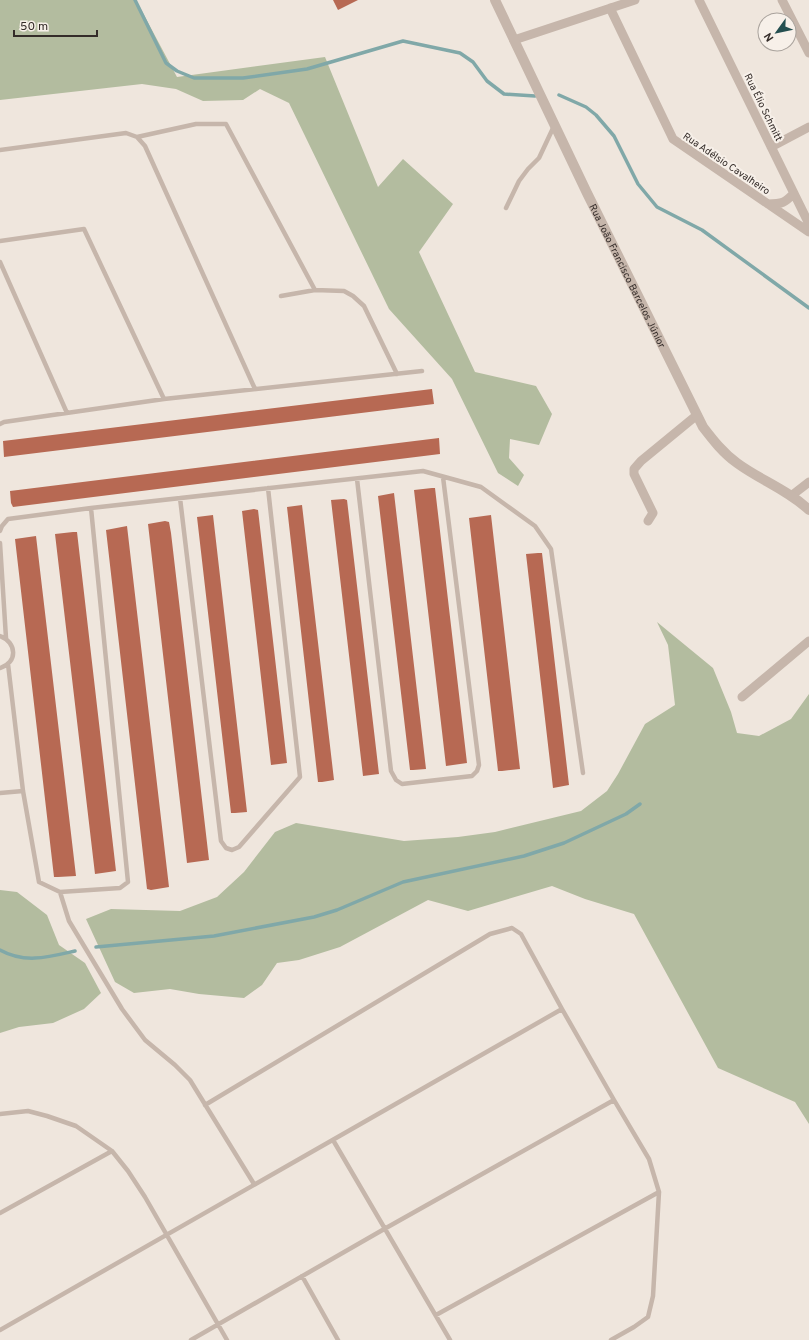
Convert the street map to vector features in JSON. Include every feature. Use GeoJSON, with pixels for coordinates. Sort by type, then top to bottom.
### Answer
{"type":"FeatureCollection","features":[{"type":"Feature","properties":{"kind":"street","name":"Rua João Francisco Barcelos Júnior"},"geometry":{"type":"LineString","coordinates":[[495,0],[703,427],[713,441],[743,467],[799,500],[809,510]]}},
{"type":"Feature","properties":{"kind":"street"},"geometry":{"type":"LineString","coordinates":[[514,40],[635,0]]}},
{"type":"Feature","properties":{"kind":"street","name":"Rua Élio Schmitt"},"geometry":{"type":"LineString","coordinates":[[699,0],[809,224]]}},
{"type":"Feature","properties":{"kind":"street"},"geometry":{"type":"LineString","coordinates":[[782,0],[809,54]]}},
{"type":"Feature","properties":{"kind":"street","name":"Rua Adélsio Cavalheiro"},"geometry":{"type":"LineString","coordinates":[[610,8],[673,139],[809,232]]}},
{"type":"Feature","properties":{"kind":"street"},"geometry":{"type":"LineString","coordinates":[[771,147],[809,127]]}},
{"type":"Feature","properties":{"kind":"street"},"geometry":{"type":"LineString","coordinates":[[768,204],[780,204],[788,200],[794,193]]}},
{"type":"Feature","properties":{"kind":"street"},"geometry":{"type":"LineString","coordinates":[[648,521],[652,513],[634,474],[634,470],[641,461],[697,415]]}},
{"type":"Feature","properties":{"kind":"street"},"geometry":{"type":"LineString","coordinates":[[791,496],[809,482]]}},
{"type":"Feature","properties":{"kind":"street"},"geometry":{"type":"LineString","coordinates":[[742,697],[809,641]]}},
{"type":"Feature","properties":{"kind":"lane"},"geometry":{"type":"LineString","coordinates":[[137,137],[196,124],[226,124],[315,290]]}},
{"type":"Feature","properties":{"kind":"lane"},"geometry":{"type":"LineString","coordinates":[[506,208],[519,181],[539,158],[555,124]]}},
{"type":"Feature","properties":{"kind":"lane"},"geometry":{"type":"LineString","coordinates":[[0,150],[126,133],[137,137],[145,146],[255,389]]}},
{"type":"Feature","properties":{"kind":"lane"},"geometry":{"type":"LineString","coordinates":[[0,241],[84,229],[164,399]]}},
{"type":"Feature","properties":{"kind":"lane"},"geometry":{"type":"LineString","coordinates":[[0,262],[67,414]]}},
{"type":"Feature","properties":{"kind":"lane"},"geometry":{"type":"LineString","coordinates":[[281,296],[315,290],[344,292],[353,296],[364,306],[397,374]]}},
{"type":"Feature","properties":{"kind":"lane"},"geometry":{"type":"LineString","coordinates":[[0,424],[4,422],[164,399],[422,371]]}},
{"type":"Feature","properties":{"kind":"lane"},"geometry":{"type":"LineString","coordinates":[[0,531],[8,519],[91,508],[423,471],[481,487],[535,526],[551,549],[583,772]]}},
{"type":"Feature","properties":{"kind":"lane"},"geometry":{"type":"LineString","coordinates":[[357,479],[391,771],[396,780],[402,784],[472,776],[477,771],[479,764],[443,477]]}},
{"type":"Feature","properties":{"kind":"lane"},"geometry":{"type":"LineString","coordinates":[[180,498],[221,841],[226,848],[232,850],[239,848],[300,777],[268,488]]}},
{"type":"Feature","properties":{"kind":"lane"},"geometry":{"type":"LineString","coordinates":[[8,664],[23,791],[39,882],[60,892],[120,888],[128,882],[91,508]]}},
{"type":"Feature","properties":{"kind":"lane"},"geometry":{"type":"LineString","coordinates":[[0,543],[6,638]]}},
{"type":"Feature","properties":{"kind":"lane"},"geometry":{"type":"LineString","coordinates":[[0,636],[6,638],[10,642],[13,650],[11,660],[8,664],[0,668]]}},
{"type":"Feature","properties":{"kind":"lane"},"geometry":{"type":"LineString","coordinates":[[0,792],[23,791]]}},
{"type":"Feature","properties":{"kind":"lane"},"geometry":{"type":"LineString","coordinates":[[60,892],[69,921],[122,1009],[145,1040],[175,1065],[190,1080],[254,1184]]}},
{"type":"Feature","properties":{"kind":"lane"},"geometry":{"type":"LineString","coordinates":[[205,1105],[490,934],[512,928],[521,934],[562,1009],[649,1159],[659,1192],[653,1296],[648,1316],[634,1328],[611,1340]]}},
{"type":"Feature","properties":{"kind":"lane"},"geometry":{"type":"LineString","coordinates":[[0,1330],[562,1009]]}},
{"type":"Feature","properties":{"kind":"lane"},"geometry":{"type":"LineString","coordinates":[[191,1340],[614,1100]]}},
{"type":"Feature","properties":{"kind":"lane"},"geometry":{"type":"LineString","coordinates":[[0,1114],[28,1111],[47,1116],[76,1126],[112,1151],[128,1171],[167,1234],[227,1340]]}},
{"type":"Feature","properties":{"kind":"lane"},"geometry":{"type":"LineString","coordinates":[[333,1140],[386,1228],[450,1340]]}},
{"type":"Feature","properties":{"kind":"lane"},"geometry":{"type":"LineString","coordinates":[[0,1212],[112,1151]]}},
{"type":"Feature","properties":{"kind":"lane"},"geometry":{"type":"LineString","coordinates":[[436,1315],[659,1192]]}},
{"type":"Feature","properties":{"kind":"lane"},"geometry":{"type":"LineString","coordinates":[[302,1276],[338,1340]]}},
{"type":"Feature","properties":{"kind":"green space"},"geometry":{"type":"Polygon","coordinates":[[[0,0],[136,0],[177,77],[325,57],[378,187],[403,159],[453,204],[419,252],[475,372],[536,386],[552,414],[539,445],[510,439],[509,458],[524,475],[518,486],[498,473],[452,379],[389,309],[289,103],[260,89],[243,100],[203,101],[176,89],[142,84],[0,100],[0,0]]]}},
{"type":"Feature","properties":{"kind":"green space"},"geometry":{"type":"Polygon","coordinates":[[[657,622],[713,668],[731,712],[737,733],[759,736],[791,719],[809,694],[809,1124],[795,1102],[718,1068],[634,914],[585,899],[552,886],[468,911],[428,900],[340,947],[299,960],[277,963],[262,985],[244,998],[199,994],[170,989],[134,993],[115,982],[86,919],[111,909],[180,911],[217,897],[244,872],[275,832],[296,823],[404,841],[458,837],[495,832],[581,811],[607,791],[645,724],[675,705],[668,645],[657,622]]]}},
{"type":"Feature","properties":{"kind":"green space"},"geometry":{"type":"Polygon","coordinates":[[[0,890],[17,892],[47,915],[59,945],[85,963],[101,993],[84,1009],[53,1023],[19,1027],[0,1033],[0,890]]]}},
{"type":"Feature","properties":{"kind":"building"},"geometry":{"type":"Polygon","coordinates":[[[333,0],[358,0],[338,10],[333,0]]]}},
{"type":"Feature","properties":{"kind":"building"},"geometry":{"type":"Polygon","coordinates":[[[432,389],[434,404],[4,457],[3,441],[432,389]]]}},
{"type":"Feature","properties":{"kind":"building"},"geometry":{"type":"Polygon","coordinates":[[[439,438],[440,454],[13,507],[11,503],[10,491],[439,438]]]}},
{"type":"Feature","properties":{"kind":"building"},"geometry":{"type":"Polygon","coordinates":[[[435,488],[467,763],[446,766],[414,490],[435,488]]]}},
{"type":"Feature","properties":{"kind":"building"},"geometry":{"type":"Polygon","coordinates":[[[394,493],[426,769],[410,770],[378,496],[394,493]]]}},
{"type":"Feature","properties":{"kind":"building"},"geometry":{"type":"Polygon","coordinates":[[[331,500],[347,500],[379,774],[363,776],[331,500]]]}},
{"type":"Feature","properties":{"kind":"building"},"geometry":{"type":"Polygon","coordinates":[[[302,505],[334,780],[322,782],[318,782],[287,507],[302,505]]]}},
{"type":"Feature","properties":{"kind":"building"},"geometry":{"type":"Polygon","coordinates":[[[254,509],[258,510],[287,763],[271,765],[242,511],[254,509]]]}},
{"type":"Feature","properties":{"kind":"building"},"geometry":{"type":"Polygon","coordinates":[[[213,515],[247,812],[231,813],[197,517],[213,515]]]}},
{"type":"Feature","properties":{"kind":"building"},"geometry":{"type":"Polygon","coordinates":[[[491,515],[520,769],[502,771],[498,771],[469,518],[491,515]]]}},
{"type":"Feature","properties":{"kind":"building"},"geometry":{"type":"Polygon","coordinates":[[[165,521],[169,522],[171,533],[209,860],[187,863],[148,524],[165,521]]]}},
{"type":"Feature","properties":{"kind":"building"},"geometry":{"type":"Polygon","coordinates":[[[127,526],[169,887],[151,890],[147,889],[106,530],[127,526]]]}},
{"type":"Feature","properties":{"kind":"building"},"geometry":{"type":"Polygon","coordinates":[[[77,532],[116,871],[95,874],[55,534],[77,532]]]}},
{"type":"Feature","properties":{"kind":"building"},"geometry":{"type":"Polygon","coordinates":[[[36,536],[76,876],[54,877],[15,539],[36,536]]]}},
{"type":"Feature","properties":{"kind":"building"},"geometry":{"type":"Polygon","coordinates":[[[542,553],[569,785],[553,788],[526,554],[542,553]]]}},
{"type":"Feature","properties":{"kind":"waterway"},"geometry":{"type":"LineString","coordinates":[[135,0],[166,63],[177,71],[194,78],[243,78],[307,69],[403,41],[460,53],[473,62],[487,81],[504,94],[535,96]]}},
{"type":"Feature","properties":{"kind":"waterway"},"geometry":{"type":"LineString","coordinates":[[559,95],[586,107],[596,115],[614,136],[638,184],[657,207],[702,230],[809,308]]}},
{"type":"Feature","properties":{"kind":"waterway"},"geometry":{"type":"LineString","coordinates":[[96,947],[214,936],[314,917],[337,910],[403,882],[524,856],[564,843],[626,814],[640,804]]}},
{"type":"Feature","properties":{"kind":"waterway"},"geometry":{"type":"LineString","coordinates":[[0,950],[19,957],[28,958],[46,957],[75,951]]}}]}
